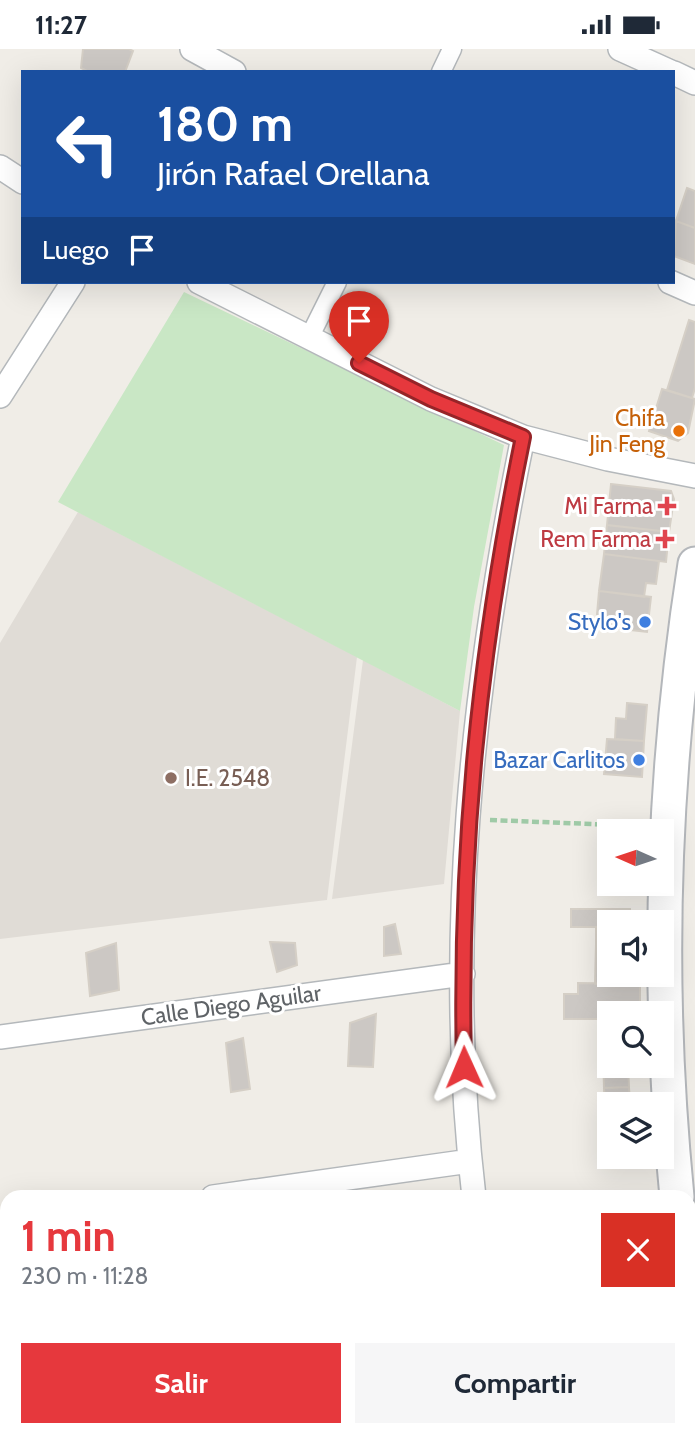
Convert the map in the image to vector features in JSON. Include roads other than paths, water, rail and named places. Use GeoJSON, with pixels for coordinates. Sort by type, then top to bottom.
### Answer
{"type":"FeatureCollection","features":[{"type":"Feature","properties":{"kind":"main road"},"geometry":{"type":"LineString","coordinates":[[677,1190],[664,1002],[667,827],[675,718],[695,565]]}},
{"type":"Feature","properties":{"kind":"street"},"geometry":{"type":"LineString","coordinates":[[192,49],[230,70]]}},
{"type":"Feature","properties":{"kind":"street"},"geometry":{"type":"LineString","coordinates":[[441,70],[452,49]]}},
{"type":"Feature","properties":{"kind":"street"},"geometry":{"type":"LineString","coordinates":[[620,49],[667,70]]}},
{"type":"Feature","properties":{"kind":"street"},"geometry":{"type":"LineString","coordinates":[[675,73],[695,83]]}},
{"type":"Feature","properties":{"kind":"street"},"geometry":{"type":"LineString","coordinates":[[0,167],[21,181]]}},
{"type":"Feature","properties":{"kind":"street"},"geometry":{"type":"LineString","coordinates":[[0,395],[72,284]]}},
{"type":"Feature","properties":{"kind":"street"},"geometry":{"type":"LineString","coordinates":[[203,284],[431,399],[523,437],[608,459],[695,476]]}},
{"type":"Feature","properties":{"kind":"street"},"geometry":{"type":"LineString","coordinates":[[309,338],[336,284]]}},
{"type":"Feature","properties":{"kind":"street"},"geometry":{"type":"LineString","coordinates":[[675,284],[695,293]]}},
{"type":"Feature","properties":{"kind":"street"},"geometry":{"type":"LineString","coordinates":[[473,1190],[463,974],[468,819],[488,622],[523,437]]}},
{"type":"Feature","properties":{"kind":"street","name":"Calle Diego Aguilar"},"geometry":{"type":"LineString","coordinates":[[0,1037],[463,974]]}},
{"type":"Feature","properties":{"kind":"street"},"geometry":{"type":"LineString","coordinates":[[264,1190],[470,1161]]}},
{"type":"Feature","properties":{"kind":"place","name":"Chifa Jin Feng"},"geometry":{"type":"Point","coordinates":[679,431]}},
{"type":"Feature","properties":{"kind":"place","name":"Mi Farma"},"geometry":{"type":"Point","coordinates":[667,506]}},
{"type":"Feature","properties":{"kind":"place","name":"Rem Farma"},"geometry":{"type":"Point","coordinates":[665,539]}},
{"type":"Feature","properties":{"kind":"place","name":"Stylo's"},"geometry":{"type":"Point","coordinates":[645,622]}},
{"type":"Feature","properties":{"kind":"place","name":"Bazar Carlitos"},"geometry":{"type":"Point","coordinates":[639,760]}},
{"type":"Feature","properties":{"kind":"place","name":"I.E. 2548"},"geometry":{"type":"Point","coordinates":[171,778]}}]}
